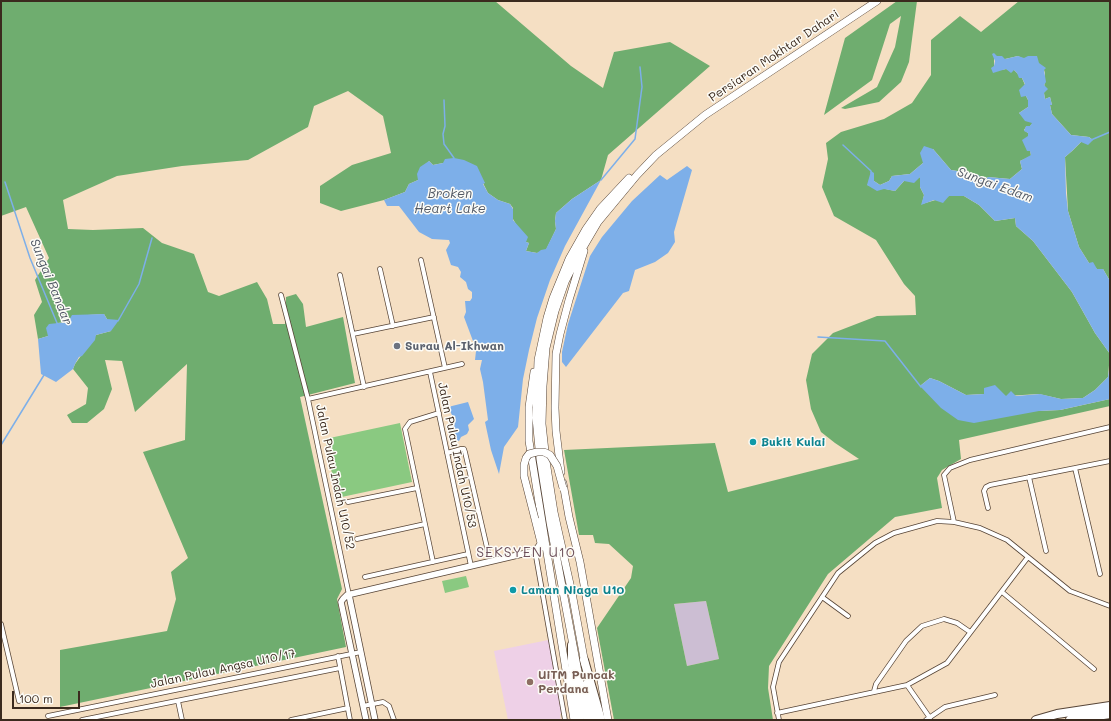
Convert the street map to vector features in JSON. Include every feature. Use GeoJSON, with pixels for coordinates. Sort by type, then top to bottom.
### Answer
{"type":"FeatureCollection","features":[{"type":"Feature","properties":{"kind":"highway"},"geometry":{"type":"LineString","coordinates":[[572,645],[572,663],[580,720]]}},
{"type":"Feature","properties":{"kind":"highway"},"geometry":{"type":"LineString","coordinates":[[584,660],[601,720]]}},
{"type":"Feature","properties":{"kind":"highway"},"geometry":{"type":"LineString","coordinates":[[1036,720],[1057,714],[1110,707]]}},
{"type":"Feature","properties":{"kind":"highway"},"geometry":{"type":"LineString","coordinates":[[1070,720],[1110,714]]}},
{"type":"Feature","properties":{"kind":"main road","name":"Persiaran Mokhtar Dahari"},"geometry":{"type":"LineString","coordinates":[[594,720],[572,594],[551,494],[543,440],[542,408],[546,348],[555,311],[565,282],[598,222],[637,175],[656,155],[705,115],[877,1]]}},
{"type":"Feature","properties":{"kind":"main road","name":"Persiaran Mokhtar Dahari"},"geometry":{"type":"LineString","coordinates":[[587,720],[550,522],[538,440],[536,418],[538,360],[553,298],[569,259],[586,229],[600,209],[656,150],[669,139],[684,132]]}},
{"type":"Feature","properties":{"kind":"main road"},"geometry":{"type":"LineString","coordinates":[[563,488],[556,431],[554,386],[556,354],[569,300],[591,234]]}},
{"type":"Feature","properties":{"kind":"main road"},"geometry":{"type":"LineString","coordinates":[[538,360],[533,374],[531,390],[528,424],[529,441],[574,720]]}},
{"type":"Feature","properties":{"kind":"main road"},"geometry":{"type":"LineString","coordinates":[[552,586],[524,476],[524,465],[526,458],[529,454],[537,452],[544,452],[550,455],[557,466],[563,488],[580,562],[608,720]]}},
{"type":"Feature","properties":{"kind":"street"},"geometry":{"type":"LineString","coordinates":[[421,260],[445,368]]}},
{"type":"Feature","properties":{"kind":"street"},"geometry":{"type":"LineString","coordinates":[[380,269],[393,326]]}},
{"type":"Feature","properties":{"kind":"street"},"geometry":{"type":"LineString","coordinates":[[340,275],[364,386]]}},
{"type":"Feature","properties":{"kind":"street"},"geometry":{"type":"LineString","coordinates":[[281,295],[308,399]]}},
{"type":"Feature","properties":{"kind":"street"},"geometry":{"type":"LineString","coordinates":[[353,334],[434,317]]}},
{"type":"Feature","properties":{"kind":"street","name":"Jalan Pulau Indah U10/52"},"geometry":{"type":"LineString","coordinates":[[349,595],[308,399],[462,364]]}},
{"type":"Feature","properties":{"kind":"street","name":"Jalan Pulau Indah U10/53"},"geometry":{"type":"LineString","coordinates":[[430,372],[471,566]]}},
{"type":"Feature","properties":{"kind":"street"},"geometry":{"type":"LineString","coordinates":[[433,562],[404,430],[410,422],[439,414]]}},
{"type":"Feature","properties":{"kind":"street"},"geometry":{"type":"LineString","coordinates":[[954,522],[944,475],[950,468],[970,460],[1110,427]]}},
{"type":"Feature","properties":{"kind":"street"},"geometry":{"type":"LineString","coordinates":[[447,453],[464,449],[488,552]]}},
{"type":"Feature","properties":{"kind":"street"},"geometry":{"type":"LineString","coordinates":[[988,508],[984,491],[990,484],[1110,461]]}},
{"type":"Feature","properties":{"kind":"street"},"geometry":{"type":"LineString","coordinates":[[1075,468],[1100,574]]}},
{"type":"Feature","properties":{"kind":"street"},"geometry":{"type":"LineString","coordinates":[[1029,477],[1046,551]]}},
{"type":"Feature","properties":{"kind":"street"},"geometry":{"type":"LineString","coordinates":[[348,502],[417,488]]}},
{"type":"Feature","properties":{"kind":"street"},"geometry":{"type":"LineString","coordinates":[[779,720],[773,687],[779,662],[838,573],[876,543],[894,533],[937,521],[954,522],[980,528],[1007,540],[1070,591],[1110,606]]}},
{"type":"Feature","properties":{"kind":"street"},"geometry":{"type":"LineString","coordinates":[[357,539],[425,524]]}},
{"type":"Feature","properties":{"kind":"street"},"geometry":{"type":"LineString","coordinates":[[366,720],[342,602],[343,599],[349,595],[535,551],[541,543]]}},
{"type":"Feature","properties":{"kind":"street"},"geometry":{"type":"LineString","coordinates":[[535,551],[565,720]]}},
{"type":"Feature","properties":{"kind":"street"},"geometry":{"type":"LineString","coordinates":[[365,577],[468,554]]}},
{"type":"Feature","properties":{"kind":"street"},"geometry":{"type":"LineString","coordinates":[[777,713],[907,685],[947,663],[1028,557]]}},
{"type":"Feature","properties":{"kind":"street"},"geometry":{"type":"LineString","coordinates":[[1002,592],[1094,669]]}},
{"type":"Feature","properties":{"kind":"street"},"geometry":{"type":"LineString","coordinates":[[349,595],[375,720]]}},
{"type":"Feature","properties":{"kind":"street"},"geometry":{"type":"LineString","coordinates":[[822,597],[848,616]]}},
{"type":"Feature","properties":{"kind":"street"},"geometry":{"type":"LineString","coordinates":[[874,691],[876,684],[906,641],[922,626],[944,619],[957,623],[970,632]]}},
{"type":"Feature","properties":{"kind":"street"},"geometry":{"type":"LineString","coordinates":[[1,624],[3,639],[19,700]]}},
{"type":"Feature","properties":{"kind":"street","name":"Jalan Pulau Angsa U10/17"},"geometry":{"type":"LineString","coordinates":[[48,716],[361,652]]}},
{"type":"Feature","properties":{"kind":"street"},"geometry":{"type":"LineString","coordinates":[[338,656],[350,720]]}},
{"type":"Feature","properties":{"kind":"street"},"geometry":{"type":"LineString","coordinates":[[82,720],[340,668]]}},
{"type":"Feature","properties":{"kind":"street"},"geometry":{"type":"LineString","coordinates":[[907,685],[928,719],[945,707],[996,695]]}},
{"type":"Feature","properties":{"kind":"street"},"geometry":{"type":"LineString","coordinates":[[178,701],[182,720]]}},
{"type":"Feature","properties":{"kind":"street"},"geometry":{"type":"LineString","coordinates":[[363,706],[383,702],[389,706],[394,720]]}},
{"type":"Feature","properties":{"kind":"street"},"geometry":{"type":"LineString","coordinates":[[1042,720],[1110,707]]}},
{"type":"Feature","properties":{"kind":"street"},"geometry":{"type":"LineString","coordinates":[[291,720],[348,708]]}},
{"type":"Feature","properties":{"kind":"street"},"geometry":{"type":"LineString","coordinates":[[1088,720],[1110,717]]}},
{"type":"Feature","properties":{"kind":"shaded area"},"geometry":{"type":"Polygon","coordinates":[[[706,601],[719,659],[687,666],[674,604],[706,601]]]}},
{"type":"Feature","properties":{"kind":"shaded area","name":"UiTM Puncak Perdana"},"geometry":{"type":"Polygon","coordinates":[[[553,639],[566,712],[560,714],[561,720],[508,720],[494,651],[553,639]]]}},
{"type":"Feature","properties":{"kind":"green space"},"geometry":{"type":"Polygon","coordinates":[[[1,1],[495,1],[571,66],[603,88],[614,52],[670,42],[710,66],[608,155],[601,180],[572,199],[556,213],[556,229],[546,250],[537,253],[526,251],[529,243],[526,242],[513,219],[513,208],[510,204],[498,200],[488,193],[483,183],[485,183],[443,163],[433,165],[429,161],[418,180],[409,184],[405,192],[384,200],[341,211],[320,203],[320,186],[352,165],[391,153],[383,116],[348,91],[314,106],[308,127],[248,160],[182,166],[117,176],[63,200],[68,229],[93,230],[143,228],[162,243],[194,254],[208,292],[219,296],[257,282],[267,299],[273,324],[285,324],[286,297],[296,294],[303,304],[306,327],[343,317],[355,383],[300,397],[342,589],[337,599],[346,647],[60,707],[60,650],[167,631],[176,599],[171,572],[188,558],[143,452],[185,440],[187,364],[135,412],[122,361],[105,360],[112,389],[104,409],[87,423],[72,423],[67,415],[86,404],[88,388],[73,369],[75,364],[96,335],[111,331],[104,314],[88,315],[68,322],[57,323],[48,336],[38,339],[34,315],[42,302],[35,280],[49,258],[26,207],[1,216],[1,1]]]}},
{"type":"Feature","properties":{"kind":"green space"},"geometry":{"type":"Polygon","coordinates":[[[897,1],[917,1],[909,62],[901,82],[879,102],[845,109],[841,108],[877,87],[895,47],[901,16],[890,24],[872,80],[824,115],[845,38],[897,1]]]}},
{"type":"Feature","properties":{"kind":"green space"},"geometry":{"type":"Polygon","coordinates":[[[1019,1],[1110,1],[1110,281],[1103,269],[1097,269],[1089,263],[1079,247],[1068,211],[1065,157],[1081,142],[1093,140],[1089,137],[1071,135],[1052,114],[1050,97],[1045,99],[1044,70],[1018,56],[1005,59],[994,59],[994,66],[1001,70],[1014,70],[1022,78],[1025,85],[1028,107],[1019,113],[1033,123],[1024,130],[1028,133],[1031,156],[1020,161],[1022,169],[1010,179],[988,177],[985,180],[981,180],[964,172],[951,170],[933,149],[923,163],[910,174],[892,176],[889,181],[880,185],[874,181],[867,185],[895,191],[904,181],[921,177],[920,187],[924,195],[922,204],[949,196],[964,196],[979,205],[995,221],[1015,218],[1016,226],[1033,241],[1072,292],[1095,333],[1110,354],[1108,377],[1095,390],[1083,398],[1061,399],[1039,394],[1006,396],[984,394],[966,395],[930,378],[920,386],[1039,411],[1060,410],[1110,399],[1110,406],[959,440],[961,459],[942,470],[937,478],[942,508],[895,517],[828,574],[769,666],[768,688],[773,720],[614,720],[597,628],[631,578],[633,566],[609,544],[595,543],[593,535],[579,535],[564,450],[715,443],[728,492],[859,459],[821,432],[811,409],[806,380],[812,354],[833,333],[877,316],[916,315],[915,296],[904,284],[876,240],[834,216],[822,187],[828,159],[826,143],[841,132],[884,119],[912,103],[931,75],[931,40],[960,16],[981,32],[1019,1]],[[706,601],[674,604],[687,666],[719,659],[706,601]]]}},
{"type":"Feature","properties":{"kind":"green space"},"geometry":{"type":"Polygon","coordinates":[[[400,423],[412,482],[337,498],[325,439],[400,423]]]}},
{"type":"Feature","properties":{"kind":"green space"},"geometry":{"type":"Polygon","coordinates":[[[466,576],[469,587],[445,593],[442,581],[466,576]]]}},
{"type":"Feature","properties":{"kind":"water"},"geometry":{"type":"Polygon","coordinates":[[[994,53],[1005,59],[1018,56],[1024,58],[1028,56],[1037,56],[1039,63],[1046,68],[1044,70],[1046,82],[1044,85],[1048,89],[1044,93],[1045,99],[1050,97],[1052,114],[1071,135],[1089,137],[1093,140],[1088,145],[1081,142],[1065,157],[1066,193],[1068,211],[1079,247],[1089,263],[1093,262],[1097,269],[1103,269],[1110,281],[1110,354],[1095,333],[1072,292],[1033,241],[1016,226],[1015,218],[995,221],[979,205],[964,196],[949,196],[943,203],[934,200],[921,205],[924,195],[920,187],[920,177],[914,183],[904,181],[895,191],[884,189],[877,191],[867,185],[871,171],[874,173],[874,181],[880,185],[889,181],[892,176],[910,174],[923,163],[920,153],[924,146],[933,149],[951,170],[964,172],[974,177],[979,175],[981,180],[985,180],[988,177],[1010,179],[1022,169],[1020,161],[1031,155],[1030,151],[1027,151],[1022,140],[1028,136],[1028,133],[1024,131],[1026,126],[1030,126],[1032,123],[1025,121],[1019,113],[1028,107],[1028,100],[1026,96],[1021,97],[1019,90],[1025,84],[1022,78],[1019,78],[1014,70],[1011,73],[1006,69],[993,73],[991,68],[994,66],[995,61],[992,54],[994,53]]]}},
{"type":"Feature","properties":{"kind":"water","name":"Broken Heart Lake"},"geometry":{"type":"Polygon","coordinates":[[[454,158],[464,160],[477,166],[485,183],[483,184],[488,193],[498,200],[510,204],[513,209],[513,220],[528,237],[526,242],[529,243],[526,251],[537,253],[546,249],[556,229],[556,213],[572,199],[601,180],[565,246],[550,280],[537,318],[529,350],[523,379],[518,427],[504,447],[499,474],[491,450],[485,422],[488,420],[480,369],[482,360],[475,360],[476,351],[474,345],[477,344],[476,341],[473,341],[464,317],[466,312],[465,301],[470,301],[472,298],[472,292],[468,289],[466,282],[460,277],[461,272],[458,267],[451,265],[446,250],[450,243],[449,240],[432,239],[419,232],[399,206],[387,206],[384,200],[405,192],[409,184],[418,180],[417,174],[420,167],[429,161],[433,165],[443,163],[445,159],[454,158]]]}},
{"type":"Feature","properties":{"kind":"water"},"geometry":{"type":"Polygon","coordinates":[[[687,166],[692,170],[674,232],[675,242],[668,253],[655,262],[635,270],[629,291],[623,293],[566,367],[562,362],[562,352],[568,324],[590,256],[602,237],[632,201],[660,175],[667,180],[687,166]]]}},
{"type":"Feature","properties":{"kind":"water"},"geometry":{"type":"Polygon","coordinates":[[[104,314],[107,319],[119,320],[111,331],[96,335],[95,340],[82,356],[79,357],[73,369],[56,382],[41,374],[38,339],[48,336],[46,328],[49,324],[68,322],[72,315],[104,314]]]}},
{"type":"Feature","properties":{"kind":"water"},"geometry":{"type":"Polygon","coordinates":[[[1110,363],[1110,399],[1060,410],[1039,411],[974,423],[958,420],[941,408],[920,386],[930,378],[966,395],[984,394],[984,388],[995,385],[1006,396],[1011,391],[1016,396],[1040,394],[1061,399],[1083,398],[1095,390],[1108,377],[1110,363]]]}},
{"type":"Feature","properties":{"kind":"water"},"geometry":{"type":"Polygon","coordinates":[[[468,402],[474,419],[468,425],[469,430],[467,434],[461,437],[459,441],[455,440],[455,421],[448,407],[468,402]]]}},
{"type":"Feature","properties":{"kind":"waterway"},"geometry":{"type":"LineString","coordinates":[[601,180],[635,139],[642,87],[640,67]]}},
{"type":"Feature","properties":{"kind":"waterway"},"geometry":{"type":"LineString","coordinates":[[444,100],[444,144],[454,158]]}},
{"type":"Feature","properties":{"kind":"waterway"},"geometry":{"type":"LineString","coordinates":[[1091,140],[1110,132]]}},
{"type":"Feature","properties":{"kind":"waterway","name":"Sungai Edam"},"geometry":{"type":"LineString","coordinates":[[843,145],[871,171],[871,173]]}},
{"type":"Feature","properties":{"kind":"waterway","name":"Sungai Bandar"},"geometry":{"type":"LineString","coordinates":[[5,182],[30,258],[57,323]]}},
{"type":"Feature","properties":{"kind":"waterway"},"geometry":{"type":"LineString","coordinates":[[118,321],[139,284],[152,238]]}},
{"type":"Feature","properties":{"kind":"waterway"},"geometry":{"type":"LineString","coordinates":[[818,337],[885,341],[921,387]]}},
{"type":"Feature","properties":{"kind":"waterway","name":"Sungai Bandar"},"geometry":{"type":"LineString","coordinates":[[1,445],[44,375]]}},
{"type":"Feature","properties":{"kind":"place","name":"Surau Al-Ikhwan"},"geometry":{"type":"Point","coordinates":[397,346]}},
{"type":"Feature","properties":{"kind":"place","name":"Bukit Kulai"},"geometry":{"type":"Point","coordinates":[753,442]}},
{"type":"Feature","properties":{"kind":"place","name":"Laman Niaga U10"},"geometry":{"type":"Point","coordinates":[513,590]}},
{"type":"Feature","properties":{"kind":"place","name":"UiTM Puncak Perdana"},"geometry":{"type":"Point","coordinates":[530,682]}},
{"type":"Feature","properties":{"kind":"district","name":"SEKSYEN U10"},"geometry":{"type":"Point","coordinates":[526,553]}}]}
